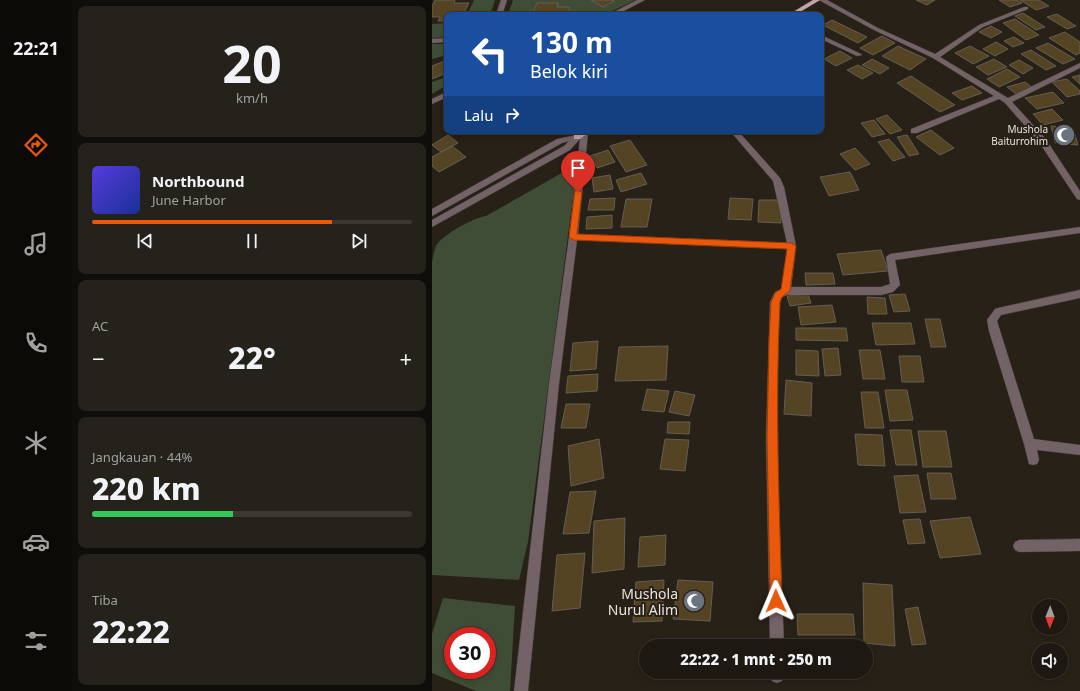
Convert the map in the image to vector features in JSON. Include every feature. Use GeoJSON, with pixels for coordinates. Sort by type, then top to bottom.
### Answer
{"type":"FeatureCollection","features":[{"type":"Feature","properties":{"kind":"main road"},"geometry":{"type":"LineString","coordinates":[[796,12],[817,0]]}},
{"type":"Feature","properties":{"kind":"street"},"geometry":{"type":"LineString","coordinates":[[500,12],[504,0]]}},
{"type":"Feature","properties":{"kind":"street"},"geometry":{"type":"LineString","coordinates":[[617,12],[642,0]]}},
{"type":"Feature","properties":{"kind":"street"},"geometry":{"type":"LineString","coordinates":[[822,0],[876,29],[935,57],[1008,101],[1042,140],[1079,194]]}},
{"type":"Feature","properties":{"kind":"street"},"geometry":{"type":"LineString","coordinates":[[935,57],[981,26],[1026,8]]}},
{"type":"Feature","properties":{"kind":"street"},"geometry":{"type":"LineString","coordinates":[[824,38],[859,55]]}},
{"type":"Feature","properties":{"kind":"street"},"geometry":{"type":"LineString","coordinates":[[432,41],[444,40]]}},
{"type":"Feature","properties":{"kind":"street"},"geometry":{"type":"LineString","coordinates":[[1008,101],[1080,65]]}},
{"type":"Feature","properties":{"kind":"street"},"geometry":{"type":"LineString","coordinates":[[432,102],[444,96]]}},
{"type":"Feature","properties":{"kind":"street"},"geometry":{"type":"LineString","coordinates":[[914,131],[1000,96]]}},
{"type":"Feature","properties":{"kind":"street"},"geometry":{"type":"LineString","coordinates":[[432,213],[560,141],[578,134]]}},
{"type":"Feature","properties":{"kind":"street"},"geometry":{"type":"LineString","coordinates":[[432,224],[567,148],[580,134]]}},
{"type":"Feature","properties":{"kind":"street"},"geometry":{"type":"LineString","coordinates":[[521,691],[554,384],[573,237],[581,134]]}},
{"type":"Feature","properties":{"kind":"street"},"geometry":{"type":"LineString","coordinates":[[737,134],[779,183],[792,246],[786,291]]}},
{"type":"Feature","properties":{"kind":"street"},"geometry":{"type":"LineString","coordinates":[[777,639],[772,437],[773,340],[775,302],[778,295],[786,291],[881,291],[890,289],[895,285],[890,257],[1080,230]]}},
{"type":"Feature","properties":{"kind":"street"},"geometry":{"type":"LineString","coordinates":[[573,237],[792,246]]}},
{"type":"Feature","properties":{"kind":"street"},"geometry":{"type":"LineString","coordinates":[[1033,460],[1030,444],[994,331],[992,320],[998,312],[1080,294]]}},
{"type":"Feature","properties":{"kind":"street"},"geometry":{"type":"LineString","coordinates":[[1030,444],[1080,450]]}},
{"type":"Feature","properties":{"kind":"street"},"geometry":{"type":"LineString","coordinates":[[1019,546],[1080,545]]}},
{"type":"Feature","properties":{"kind":"green space"},"geometry":{"type":"Polygon","coordinates":[[[474,0],[495,0],[491,12],[468,12],[474,0]]]}},
{"type":"Feature","properties":{"kind":"green space"},"geometry":{"type":"Polygon","coordinates":[[[513,0],[635,0],[610,12],[509,12],[513,0]]]}},
{"type":"Feature","properties":{"kind":"green space"},"geometry":{"type":"Polygon","coordinates":[[[444,23],[444,37],[432,38],[432,24],[444,23]]]}},
{"type":"Feature","properties":{"kind":"green space"},"geometry":{"type":"Polygon","coordinates":[[[432,44],[444,44],[444,56],[432,59],[432,44]]]}},
{"type":"Feature","properties":{"kind":"green space"},"geometry":{"type":"Polygon","coordinates":[[[444,78],[444,87],[432,94],[432,82],[444,78]]]}},
{"type":"Feature","properties":{"kind":"green space"},"geometry":{"type":"Polygon","coordinates":[[[570,166],[577,166],[528,542],[519,580],[432,575],[432,262],[435,248],[440,241],[459,227],[480,217],[486,216],[560,174],[570,166]]]}},
{"type":"Feature","properties":{"kind":"green space"},"geometry":{"type":"Polygon","coordinates":[[[443,598],[515,606],[510,691],[476,691],[447,679],[496,679],[496,627],[444,627],[444,678],[432,673],[432,634],[443,598]]]}},
{"type":"Feature","properties":{"kind":"building"},"geometry":{"type":"Polygon","coordinates":[[[435,0],[455,0],[454,3],[469,3],[464,12],[444,12],[444,21],[438,21],[440,17],[432,17],[432,6],[435,0]]]}},
{"type":"Feature","properties":{"kind":"building"},"geometry":{"type":"Polygon","coordinates":[[[591,0],[612,0],[614,1],[603,7],[591,0]]]}},
{"type":"Feature","properties":{"kind":"building"},"geometry":{"type":"Polygon","coordinates":[[[916,0],[935,0],[927,5],[916,0]]]}},
{"type":"Feature","properties":{"kind":"building"},"geometry":{"type":"Polygon","coordinates":[[[999,0],[1017,0],[1022,3],[1010,7],[999,0]]]}},
{"type":"Feature","properties":{"kind":"building"},"geometry":{"type":"Polygon","coordinates":[[[1020,0],[1039,0],[1049,6],[1036,10],[1020,0]]]}},
{"type":"Feature","properties":{"kind":"building"},"geometry":{"type":"Polygon","coordinates":[[[537,3],[558,3],[557,7],[570,7],[568,12],[533,12],[537,3]]]}},
{"type":"Feature","properties":{"kind":"building"},"geometry":{"type":"Polygon","coordinates":[[[1023,13],[1045,27],[1036,30],[1015,16],[1023,13]]]}},
{"type":"Feature","properties":{"kind":"building"},"geometry":{"type":"Polygon","coordinates":[[[1057,14],[1076,26],[1067,29],[1047,17],[1057,14]]]}},
{"type":"Feature","properties":{"kind":"building"},"geometry":{"type":"Polygon","coordinates":[[[1015,19],[1039,35],[1026,40],[1003,23],[1015,19]]]}},
{"type":"Feature","properties":{"kind":"building"},"geometry":{"type":"Polygon","coordinates":[[[832,20],[867,37],[858,43],[824,24],[832,20]]]}},
{"type":"Feature","properties":{"kind":"building"},"geometry":{"type":"Polygon","coordinates":[[[991,26],[1002,32],[991,38],[979,32],[991,26]]]}},
{"type":"Feature","properties":{"kind":"building"},"geometry":{"type":"Polygon","coordinates":[[[1065,32],[1080,42],[1080,53],[1076,55],[1049,38],[1065,32]]]}},
{"type":"Feature","properties":{"kind":"building"},"geometry":{"type":"Polygon","coordinates":[[[882,36],[895,43],[873,55],[860,48],[882,36]]]}},
{"type":"Feature","properties":{"kind":"building"},"geometry":{"type":"Polygon","coordinates":[[[1014,37],[1024,43],[1013,47],[1004,41],[1014,37]]]}},
{"type":"Feature","properties":{"kind":"building"},"geometry":{"type":"Polygon","coordinates":[[[996,42],[1008,49],[995,56],[983,49],[996,42]]]}},
{"type":"Feature","properties":{"kind":"building"},"geometry":{"type":"Polygon","coordinates":[[[1048,43],[1075,59],[1063,64],[1036,48],[1048,43]]]}},
{"type":"Feature","properties":{"kind":"building"},"geometry":{"type":"Polygon","coordinates":[[[898,46],[926,59],[910,70],[882,56],[898,46]]]}},
{"type":"Feature","properties":{"kind":"building"},"geometry":{"type":"Polygon","coordinates":[[[970,46],[989,56],[973,64],[955,53],[970,46]]]}},
{"type":"Feature","properties":{"kind":"building"},"geometry":{"type":"Polygon","coordinates":[[[1031,50],[1056,66],[1046,70],[1021,54],[1031,50]]]}},
{"type":"Feature","properties":{"kind":"building"},"geometry":{"type":"Polygon","coordinates":[[[840,51],[852,58],[836,66],[824,59],[840,51]]]}},
{"type":"Feature","properties":{"kind":"building"},"geometry":{"type":"Polygon","coordinates":[[[872,59],[889,68],[880,74],[862,65],[872,59]]]}},
{"type":"Feature","properties":{"kind":"building"},"geometry":{"type":"Polygon","coordinates":[[[994,59],[1007,67],[988,75],[976,67],[994,59]]]}},
{"type":"Feature","properties":{"kind":"building"},"geometry":{"type":"Polygon","coordinates":[[[1019,60],[1033,68],[1023,74],[1009,65],[1019,60]]]}},
{"type":"Feature","properties":{"kind":"building"},"geometry":{"type":"Polygon","coordinates":[[[444,61],[444,74],[432,79],[432,66],[444,61]]]}},
{"type":"Feature","properties":{"kind":"building"},"geometry":{"type":"Polygon","coordinates":[[[858,65],[873,73],[862,79],[847,70],[858,65]]]}},
{"type":"Feature","properties":{"kind":"building"},"geometry":{"type":"Polygon","coordinates":[[[1007,69],[1020,77],[999,87],[987,79],[1007,69]]]}},
{"type":"Feature","properties":{"kind":"building"},"geometry":{"type":"Polygon","coordinates":[[[1080,75],[1080,84],[1072,77],[1080,75]]]}},
{"type":"Feature","properties":{"kind":"building"},"geometry":{"type":"Polygon","coordinates":[[[911,76],[955,105],[940,112],[897,83],[911,76]]]}},
{"type":"Feature","properties":{"kind":"building"},"geometry":{"type":"Polygon","coordinates":[[[1067,79],[1080,91],[1080,94],[1067,97],[1052,82],[1067,79]]]}},
{"type":"Feature","properties":{"kind":"building"},"geometry":{"type":"Polygon","coordinates":[[[1025,82],[1033,88],[1016,94],[1007,87],[1025,82]]]}},
{"type":"Feature","properties":{"kind":"building"},"geometry":{"type":"Polygon","coordinates":[[[972,86],[982,93],[962,100],[952,93],[972,86]]]}},
{"type":"Feature","properties":{"kind":"building"},"geometry":{"type":"Polygon","coordinates":[[[1053,92],[1064,103],[1037,109],[1025,98],[1053,92]]]}},
{"type":"Feature","properties":{"kind":"building"},"geometry":{"type":"Polygon","coordinates":[[[1052,109],[1063,120],[1043,125],[1033,114],[1052,109]]]}},
{"type":"Feature","properties":{"kind":"building"},"geometry":{"type":"Polygon","coordinates":[[[887,115],[902,130],[890,134],[876,119],[887,115]]]}},
{"type":"Feature","properties":{"kind":"building"},"geometry":{"type":"Polygon","coordinates":[[[874,120],[885,134],[872,137],[861,123],[874,120]]]}},
{"type":"Feature","properties":{"kind":"building","name":"Mushola Baiturrohim"},"geometry":{"type":"Polygon","coordinates":[[[1051,126],[1073,128],[1078,145],[1055,143],[1051,126]]]}},
{"type":"Feature","properties":{"kind":"building"},"geometry":{"type":"Polygon","coordinates":[[[931,130],[954,148],[940,155],[916,137],[931,130]]]}},
{"type":"Feature","properties":{"kind":"building"},"geometry":{"type":"Polygon","coordinates":[[[448,135],[458,143],[441,152],[432,145],[448,135]]]}},
{"type":"Feature","properties":{"kind":"building"},"geometry":{"type":"Polygon","coordinates":[[[907,135],[919,154],[909,156],[897,137],[907,135]]]}},
{"type":"Feature","properties":{"kind":"building"},"geometry":{"type":"Polygon","coordinates":[[[889,139],[905,157],[893,161],[878,142],[889,139]]]}},
{"type":"Feature","properties":{"kind":"building"},"geometry":{"type":"Polygon","coordinates":[[[630,140],[647,165],[626,172],[610,146],[630,140]]]}},
{"type":"Feature","properties":{"kind":"building"},"geometry":{"type":"Polygon","coordinates":[[[452,146],[466,157],[439,172],[432,166],[432,157],[452,146]]]}},
{"type":"Feature","properties":{"kind":"building"},"geometry":{"type":"Polygon","coordinates":[[[855,148],[870,164],[855,170],[840,154],[855,148]]]}},
{"type":"Feature","properties":{"kind":"building"},"geometry":{"type":"Polygon","coordinates":[[[608,150],[615,162],[597,168],[590,156],[608,150]]]}},
{"type":"Feature","properties":{"kind":"building"},"geometry":{"type":"Polygon","coordinates":[[[850,172],[859,190],[829,196],[820,177],[850,172]]]}},
{"type":"Feature","properties":{"kind":"building"},"geometry":{"type":"Polygon","coordinates":[[[641,173],[647,184],[621,192],[616,180],[641,173]]]}},
{"type":"Feature","properties":{"kind":"building"},"geometry":{"type":"Polygon","coordinates":[[[610,175],[613,189],[594,192],[592,178],[610,175]]]}},
{"type":"Feature","properties":{"kind":"building"},"geometry":{"type":"Polygon","coordinates":[[[615,198],[614,210],[588,210],[590,199],[615,198]]]}},
{"type":"Feature","properties":{"kind":"building"},"geometry":{"type":"Polygon","coordinates":[[[730,198],[753,199],[751,220],[728,219],[730,198]]]}},
{"type":"Feature","properties":{"kind":"building"},"geometry":{"type":"Polygon","coordinates":[[[626,199],[652,199],[647,227],[621,227],[626,199]]]}},
{"type":"Feature","properties":{"kind":"building"},"geometry":{"type":"Polygon","coordinates":[[[759,200],[781,200],[781,223],[758,222],[759,200]]]}},
{"type":"Feature","properties":{"kind":"building"},"geometry":{"type":"Polygon","coordinates":[[[612,215],[612,228],[586,229],[587,217],[612,215]]]}},
{"type":"Feature","properties":{"kind":"building"},"geometry":{"type":"Polygon","coordinates":[[[881,250],[888,271],[843,275],[837,254],[881,250]]]}},
{"type":"Feature","properties":{"kind":"building"},"geometry":{"type":"Polygon","coordinates":[[[805,273],[833,273],[835,284],[806,285],[805,273]]]}},
{"type":"Feature","properties":{"kind":"building"},"geometry":{"type":"Polygon","coordinates":[[[808,294],[811,303],[790,306],[787,296],[808,294]]]}},
{"type":"Feature","properties":{"kind":"building"},"geometry":{"type":"Polygon","coordinates":[[[905,294],[910,311],[894,312],[889,295],[905,294]]]}},
{"type":"Feature","properties":{"kind":"building"},"geometry":{"type":"Polygon","coordinates":[[[867,297],[885,298],[887,314],[868,314],[867,297]]]}},
{"type":"Feature","properties":{"kind":"building"},"geometry":{"type":"Polygon","coordinates":[[[832,305],[836,322],[801,325],[798,307],[832,305]]]}},
{"type":"Feature","properties":{"kind":"building"},"geometry":{"type":"Polygon","coordinates":[[[925,319],[940,319],[946,347],[931,347],[925,319]]]}},
{"type":"Feature","properties":{"kind":"building"},"geometry":{"type":"Polygon","coordinates":[[[872,323],[911,323],[915,344],[876,345],[872,323]]]}},
{"type":"Feature","properties":{"kind":"building"},"geometry":{"type":"Polygon","coordinates":[[[796,328],[846,328],[848,341],[796,340],[796,328]]]}},
{"type":"Feature","properties":{"kind":"building"},"geometry":{"type":"Polygon","coordinates":[[[598,341],[596,369],[570,371],[573,343],[598,341]]]}},
{"type":"Feature","properties":{"kind":"building"},"geometry":{"type":"Polygon","coordinates":[[[668,346],[666,380],[615,381],[619,347],[668,346]]]}},
{"type":"Feature","properties":{"kind":"building"},"geometry":{"type":"Polygon","coordinates":[[[838,348],[841,375],[825,376],[822,349],[838,348]]]}},
{"type":"Feature","properties":{"kind":"building"},"geometry":{"type":"Polygon","coordinates":[[[796,350],[818,351],[819,376],[796,375],[796,350]]]}},
{"type":"Feature","properties":{"kind":"building"},"geometry":{"type":"Polygon","coordinates":[[[859,350],[880,350],[885,379],[863,379],[859,350]]]}},
{"type":"Feature","properties":{"kind":"building"},"geometry":{"type":"Polygon","coordinates":[[[899,356],[920,356],[924,382],[902,382],[899,356]]]}},
{"type":"Feature","properties":{"kind":"building"},"geometry":{"type":"Polygon","coordinates":[[[598,374],[597,391],[566,393],[568,376],[598,374]]]}},
{"type":"Feature","properties":{"kind":"building"},"geometry":{"type":"Polygon","coordinates":[[[786,380],[812,383],[811,416],[784,414],[786,380]]]}},
{"type":"Feature","properties":{"kind":"building"},"geometry":{"type":"Polygon","coordinates":[[[647,389],[669,391],[664,412],[642,410],[647,389]]]}},
{"type":"Feature","properties":{"kind":"building"},"geometry":{"type":"Polygon","coordinates":[[[885,390],[907,390],[913,420],[890,421],[885,390]]]}},
{"type":"Feature","properties":{"kind":"building"},"geometry":{"type":"Polygon","coordinates":[[[675,391],[695,395],[689,416],[669,412],[675,391]]]}},
{"type":"Feature","properties":{"kind":"building"},"geometry":{"type":"Polygon","coordinates":[[[861,392],[878,392],[884,428],[865,428],[861,392]]]}},
{"type":"Feature","properties":{"kind":"building"},"geometry":{"type":"Polygon","coordinates":[[[566,404],[590,404],[586,428],[561,428],[566,404]]]}},
{"type":"Feature","properties":{"kind":"building"},"geometry":{"type":"Polygon","coordinates":[[[668,422],[690,422],[689,434],[667,433],[668,422]]]}},
{"type":"Feature","properties":{"kind":"building"},"geometry":{"type":"Polygon","coordinates":[[[890,430],[911,430],[917,465],[896,465],[890,430]]]}},
{"type":"Feature","properties":{"kind":"building"},"geometry":{"type":"Polygon","coordinates":[[[918,431],[946,431],[952,467],[923,467],[918,431]]]}},
{"type":"Feature","properties":{"kind":"building"},"geometry":{"type":"Polygon","coordinates":[[[855,434],[882,435],[885,466],[858,465],[855,434]]]}},
{"type":"Feature","properties":{"kind":"building"},"geometry":{"type":"Polygon","coordinates":[[[599,439],[604,478],[571,486],[568,446],[599,439]]]}},
{"type":"Feature","properties":{"kind":"building"},"geometry":{"type":"Polygon","coordinates":[[[665,439],[689,440],[685,471],[660,469],[665,439]]]}},
{"type":"Feature","properties":{"kind":"building"},"geometry":{"type":"Polygon","coordinates":[[[927,473],[951,473],[956,499],[931,499],[927,473]]]}},
{"type":"Feature","properties":{"kind":"building"},"geometry":{"type":"Polygon","coordinates":[[[918,475],[926,512],[900,513],[894,476],[918,475]]]}},
{"type":"Feature","properties":{"kind":"building"},"geometry":{"type":"Polygon","coordinates":[[[596,491],[589,533],[563,534],[570,492],[596,491]]]}},
{"type":"Feature","properties":{"kind":"building"},"geometry":{"type":"Polygon","coordinates":[[[970,517],[981,554],[940,558],[930,521],[970,517]]]}},
{"type":"Feature","properties":{"kind":"building"},"geometry":{"type":"Polygon","coordinates":[[[625,518],[624,569],[592,573],[594,521],[625,518]]]}},
{"type":"Feature","properties":{"kind":"building"},"geometry":{"type":"Polygon","coordinates":[[[920,519],[925,543],[908,544],[903,520],[920,519]]]}},
{"type":"Feature","properties":{"kind":"building"},"geometry":{"type":"Polygon","coordinates":[[[666,535],[665,565],[638,567],[640,537],[666,535]]]}},
{"type":"Feature","properties":{"kind":"building"},"geometry":{"type":"Polygon","coordinates":[[[585,553],[580,608],[552,611],[557,555],[585,553]]]}},
{"type":"Feature","properties":{"kind":"building"},"geometry":{"type":"Polygon","coordinates":[[[664,580],[662,621],[633,622],[636,582],[664,580]]]}},
{"type":"Feature","properties":{"kind":"building","name":"Mushola Nurul Alim"},"geometry":{"type":"Polygon","coordinates":[[[678,580],[713,582],[710,621],[673,619],[678,580]]]}},
{"type":"Feature","properties":{"kind":"building"},"geometry":{"type":"Polygon","coordinates":[[[863,583],[892,585],[895,646],[873,644],[873,639],[864,639],[863,583]]]}},
{"type":"Feature","properties":{"kind":"building"},"geometry":{"type":"Polygon","coordinates":[[[918,607],[926,644],[912,645],[905,609],[918,607]]]}},
{"type":"Feature","properties":{"kind":"building"},"geometry":{"type":"Polygon","coordinates":[[[797,614],[853,614],[855,635],[798,635],[797,614]]]}},
{"type":"Feature","properties":{"kind":"place","name":"Mushola Baiturrohim"},"geometry":{"type":"Point","coordinates":[1064,135]}},
{"type":"Feature","properties":{"kind":"place","name":"Mushola Nurul Alim"},"geometry":{"type":"Point","coordinates":[694,601]}},
{"type":"Feature","properties":{"kind":"route"},"geometry":{"type":"LineString","coordinates":[[578,192],[573,237],[792,246],[786,291],[778,295],[775,302],[773,340],[772,437],[776,601]]}}]}
